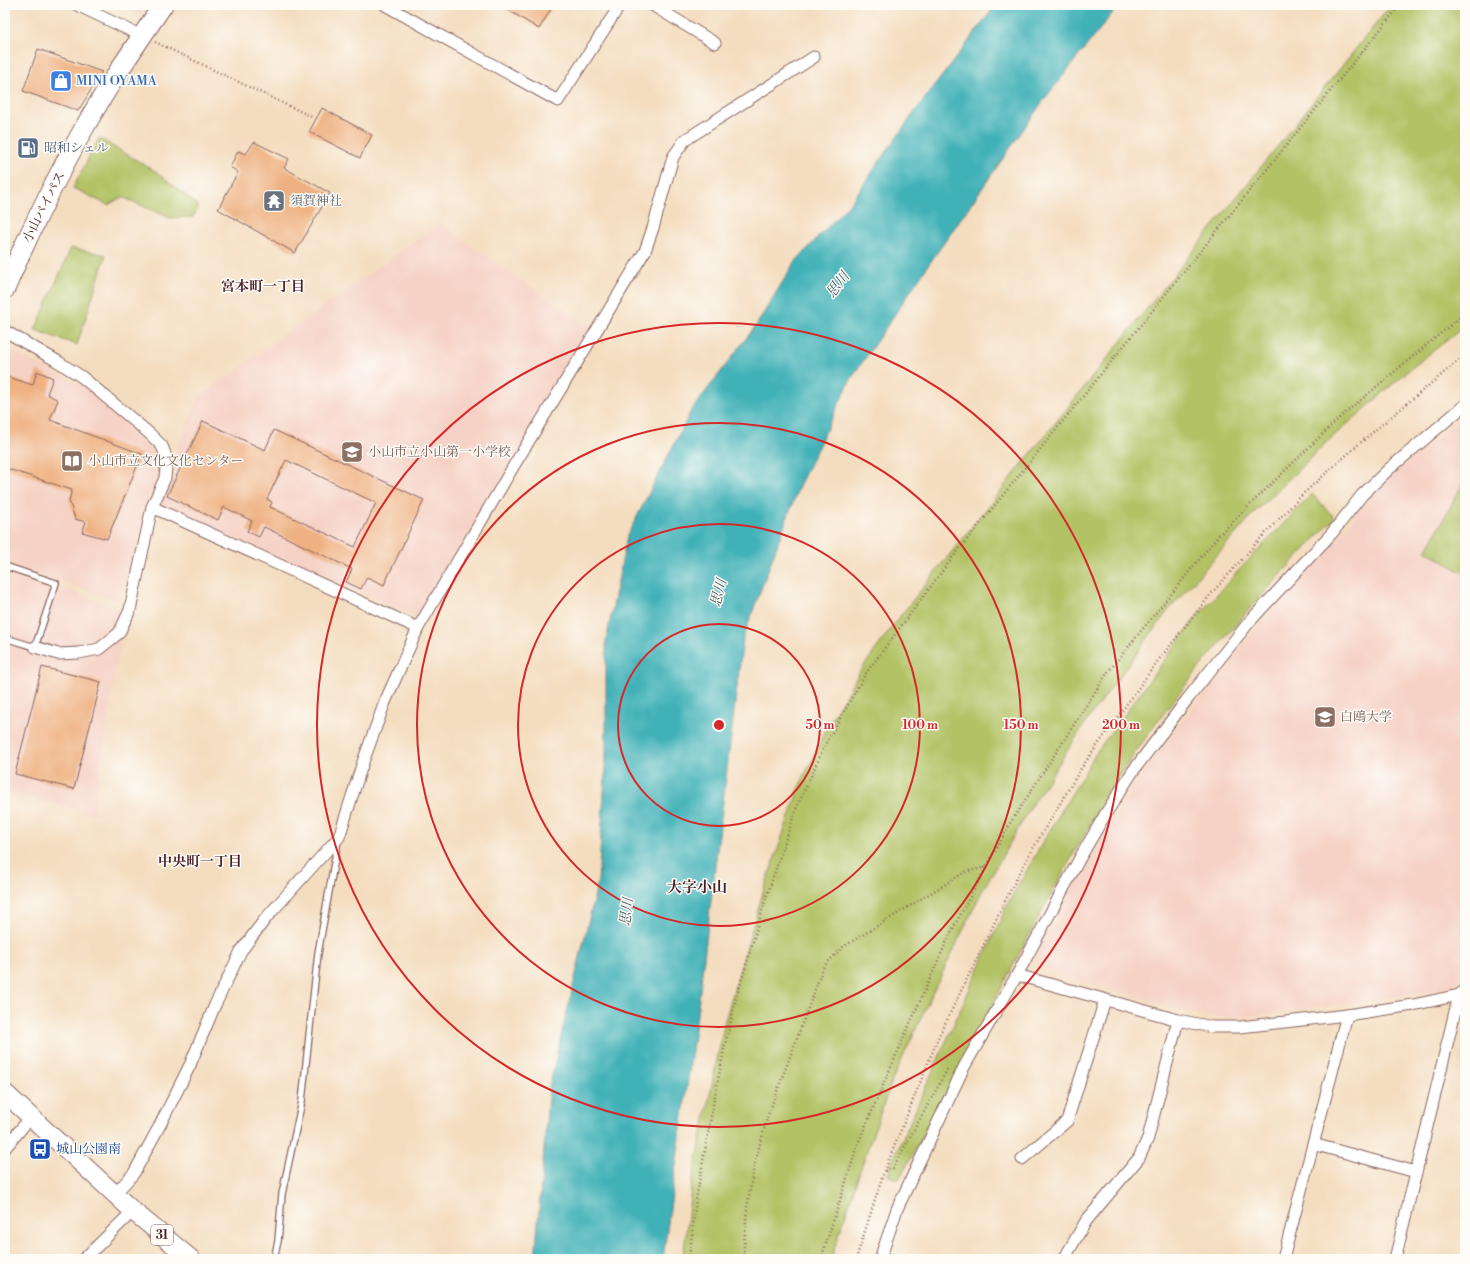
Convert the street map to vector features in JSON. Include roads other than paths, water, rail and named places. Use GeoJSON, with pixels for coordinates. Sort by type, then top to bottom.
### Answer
{"type":"FeatureCollection","features":[{"type":"Feature","properties":{"kind":"highway","name":"小山バイパス"},"geometry":{"type":"LineString","coordinates":[[5,289],[36,221],[83,130],[142,36],[155,8]]}},
{"type":"Feature","properties":{"kind":"main road","name":"31"},"geometry":{"type":"LineString","coordinates":[[5,1094],[183,1257]]}},
{"type":"Feature","properties":{"kind":"street"},"geometry":{"type":"LineString","coordinates":[[77,5],[142,36]]}},
{"type":"Feature","properties":{"kind":"street"},"geometry":{"type":"LineString","coordinates":[[389,6],[558,101],[620,5]]}},
{"type":"Feature","properties":{"kind":"street"},"geometry":{"type":"LineString","coordinates":[[652,5],[715,43]]}},
{"type":"Feature","properties":{"kind":"street"},"geometry":{"type":"LineString","coordinates":[[115,1194],[134,1174],[160,1125],[190,1065],[215,1005],[241,950],[266,918],[339,837],[363,762],[386,702],[418,628],[645,251],[673,157],[685,140],[814,57]]}},
{"type":"Feature","properties":{"kind":"street"},"geometry":{"type":"LineString","coordinates":[[5,331],[57,361],[82,378],[150,434],[162,446],[167,459],[164,478],[152,507],[130,610],[119,632],[99,649],[79,653],[58,654],[35,647]]}},
{"type":"Feature","properties":{"kind":"street"},"geometry":{"type":"LineString","coordinates":[[880,1259],[897,1209],[964,1067],[1017,975],[1106,812],[1133,771],[1189,697],[1250,621],[1332,533],[1362,495],[1389,469],[1465,405]]}},
{"type":"Feature","properties":{"kind":"street"},"geometry":{"type":"LineString","coordinates":[[152,507],[418,628]]}},
{"type":"Feature","properties":{"kind":"street"},"geometry":{"type":"LineString","coordinates":[[1017,975],[1178,1020],[1212,1027],[1240,1028],[1347,1015],[1413,1005],[1462,993],[1395,1259]]}},
{"type":"Feature","properties":{"kind":"street"},"geometry":{"type":"LineString","coordinates":[[1022,1159],[1067,1121],[1105,1000]]}},
{"type":"Feature","properties":{"kind":"street"},"geometry":{"type":"LineString","coordinates":[[1283,1259],[1347,1015]]}},
{"type":"Feature","properties":{"kind":"street"},"geometry":{"type":"LineString","coordinates":[[1064,1259],[1086,1221],[1139,1158],[1148,1138],[1178,1020]]}},
{"type":"Feature","properties":{"kind":"street"},"geometry":{"type":"LineString","coordinates":[[5,1148],[30,1117]]}},
{"type":"Feature","properties":{"kind":"street"},"geometry":{"type":"LineString","coordinates":[[1313,1144],[1416,1172]]}},
{"type":"Feature","properties":{"kind":"street"},"geometry":{"type":"LineString","coordinates":[[84,1259],[133,1211]]}},
{"type":"Feature","properties":{"kind":"lane"},"geometry":{"type":"LineString","coordinates":[[5,566],[56,583],[35,647],[5,638]]}},
{"type":"Feature","properties":{"kind":"lane"},"geometry":{"type":"LineString","coordinates":[[274,1259],[278,1242],[282,1194],[302,1101],[318,953],[339,837]]}},
{"type":"Feature","properties":{"kind":"water","name":"思川"},"geometry":{"type":"Polygon","coordinates":[[[996,5],[1119,5],[1046,97],[851,379],[799,486],[743,638],[698,1007],[663,1259],[535,1259],[549,1087],[598,881],[606,763],[606,641],[627,536],[691,411],[757,324],[794,263],[851,202],[913,114],[996,5]]]}},
{"type":"Feature","properties":{"kind":"place","name":"MINI OYAMA"},"geometry":{"type":"Point","coordinates":[61,81]}},
{"type":"Feature","properties":{"kind":"place","name":"昭和シェル"},"geometry":{"type":"Point","coordinates":[28,148]}},
{"type":"Feature","properties":{"kind":"place","name":"須賀神社"},"geometry":{"type":"Point","coordinates":[274,201]}},
{"type":"Feature","properties":{"kind":"place","name":"小山市立小山第一小学校"},"geometry":{"type":"Point","coordinates":[352,452]}},
{"type":"Feature","properties":{"kind":"place","name":"小山市立文化文化センター"},"geometry":{"type":"Point","coordinates":[72,461]}},
{"type":"Feature","properties":{"kind":"place","name":"白鴎大学"},"geometry":{"type":"Point","coordinates":[1325,717]}},
{"type":"Feature","properties":{"kind":"place","name":"城山公園南"},"geometry":{"type":"Point","coordinates":[40,1149]}},
{"type":"Feature","properties":{"kind":"district","name":"宮本町一丁目"},"geometry":{"type":"Point","coordinates":[263,287]}},
{"type":"Feature","properties":{"kind":"district","name":"中央町一丁目"},"geometry":{"type":"Point","coordinates":[200,862]}},
{"type":"Feature","properties":{"kind":"district","name":"大字小山"},"geometry":{"type":"Point","coordinates":[697,887]}}]}
